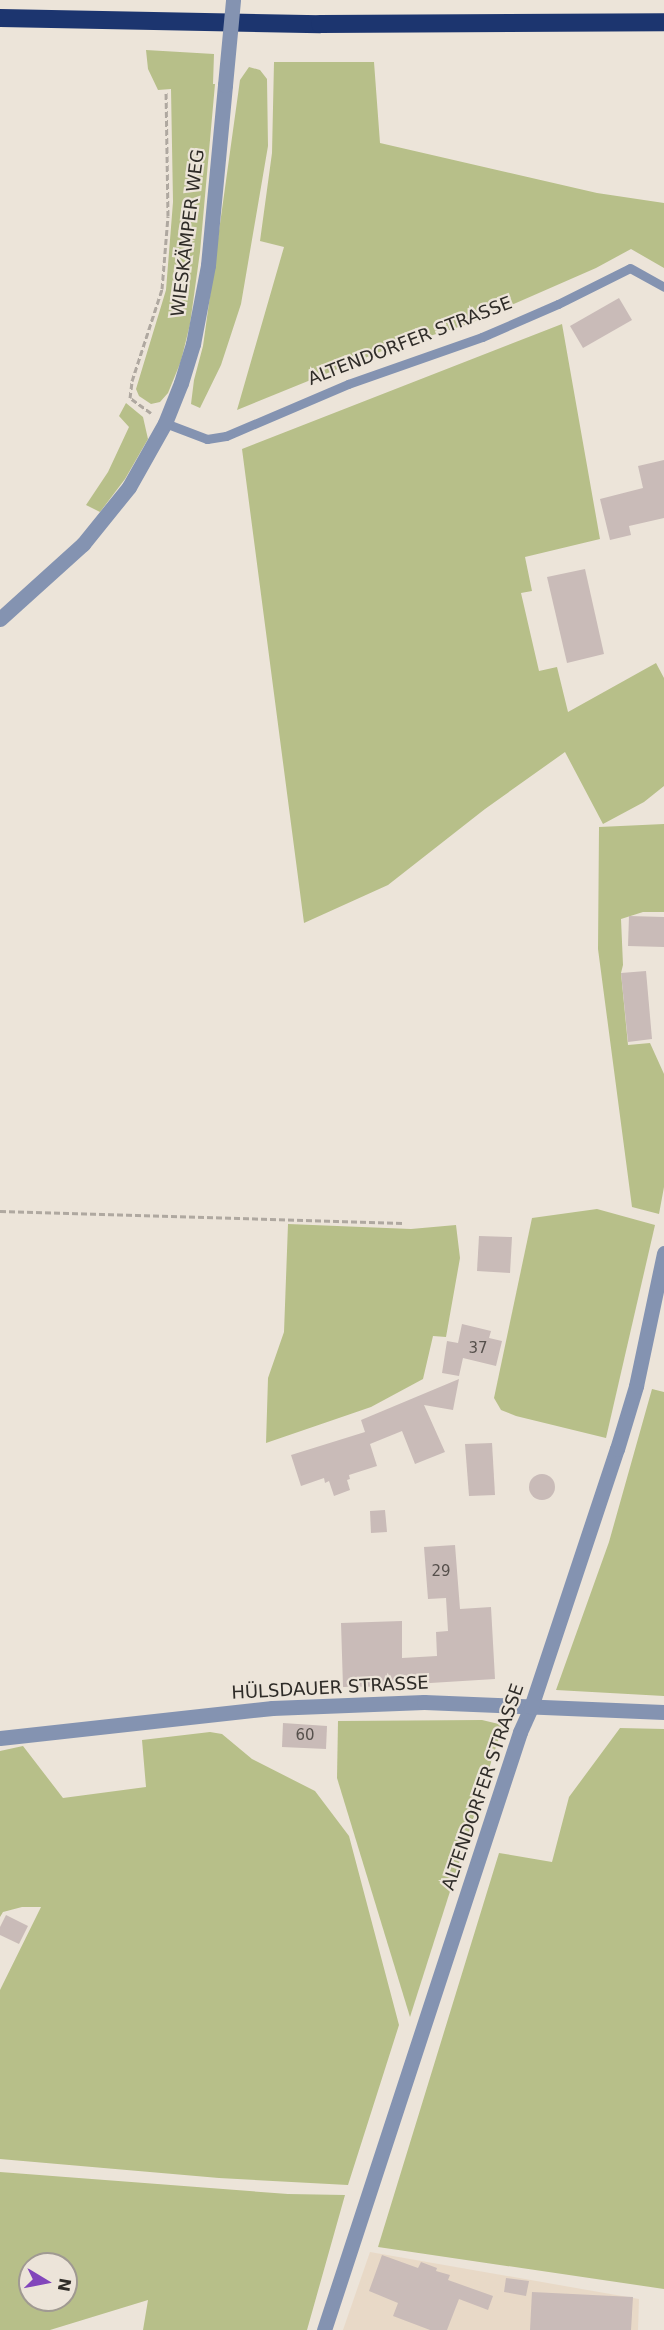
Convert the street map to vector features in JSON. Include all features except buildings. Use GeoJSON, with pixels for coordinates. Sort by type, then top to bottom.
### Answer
{"type":"FeatureCollection","features":[{"type":"Feature","properties":{"kind":"highway"},"geometry":{"type":"LineString","coordinates":[[0,18],[320,24],[664,21]]}},
{"type":"Feature","properties":{"kind":"street","name":"WIESKÄMPER WEG"},"geometry":{"type":"LineString","coordinates":[[0,619],[83,544],[129,487],[165,423],[181,383],[192,344],[208,265],[233,0]]}},
{"type":"Feature","properties":{"kind":"street","name":"ALTENDORFER STRASSE"},"geometry":{"type":"LineString","coordinates":[[324,2330],[516,1743],[531,1707],[636,1386],[664,1253]]}},
{"type":"Feature","properties":{"kind":"street","name":"HÜLSDAUER STRASSE"},"geometry":{"type":"LineString","coordinates":[[0,1738],[272,1708],[424,1702],[664,1712]]}},
{"type":"Feature","properties":{"kind":"lane","name":"ALTENDORFER STRASSE"},"geometry":{"type":"LineString","coordinates":[[165,423],[207,439],[226,436],[348,384],[482,338],[630,268],[664,287]]}},
{"type":"Feature","properties":{"kind":"path"},"geometry":{"type":"LineString","coordinates":[[165,423],[129,398],[132,381],[162,289],[168,216],[166,92]]}},
{"type":"Feature","properties":{"kind":"path"},"geometry":{"type":"LineString","coordinates":[[0,1211],[403,1223]]}},
{"type":"Feature","properties":{"kind":"shaded area"},"geometry":{"type":"Polygon","coordinates":[[[370,2252],[639,2299],[638,2330],[343,2330],[370,2252]]]}},
{"type":"Feature","properties":{"kind":"green space"},"geometry":{"type":"Polygon","coordinates":[[[146,50],[214,54],[213,84],[215,84],[200,252],[190,324],[181,361],[168,393],[160,402],[151,404],[139,396],[136,389],[166,290],[173,202],[171,89],[158,90],[148,69],[146,50]]]}},
{"type":"Feature","properties":{"kind":"green space"},"geometry":{"type":"Polygon","coordinates":[[[274,62],[374,62],[380,143],[597,193],[664,203],[664,268],[631,249],[596,268],[468,324],[382,351],[237,410],[284,247],[260,241],[272,153],[274,62]]]}},
{"type":"Feature","properties":{"kind":"green space"},"geometry":{"type":"Polygon","coordinates":[[[249,67],[260,70],[267,79],[268,146],[241,304],[221,365],[200,408],[191,404],[194,380],[203,346],[240,80],[249,67]]]}},
{"type":"Feature","properties":{"kind":"green space"},"geometry":{"type":"Polygon","coordinates":[[[562,324],[600,539],[525,557],[532,591],[521,593],[539,671],[557,667],[568,712],[656,663],[664,678],[664,786],[644,802],[603,824],[565,752],[485,809],[388,885],[304,923],[242,449],[562,324]]]}},
{"type":"Feature","properties":{"kind":"green space"},"geometry":{"type":"Polygon","coordinates":[[[126,403],[143,417],[148,439],[125,479],[100,512],[86,505],[108,472],[129,427],[119,416],[126,403]]]}},
{"type":"Feature","properties":{"kind":"green space"},"geometry":{"type":"Polygon","coordinates":[[[664,824],[664,912],[643,912],[621,919],[623,965],[621,973],[628,1045],[650,1043],[664,1074],[664,1187],[659,1214],[632,1207],[598,949],[599,827],[664,824]]]}},
{"type":"Feature","properties":{"kind":"green space"},"geometry":{"type":"Polygon","coordinates":[[[597,1209],[655,1225],[606,1438],[516,1416],[501,1410],[494,1398],[532,1218],[597,1209]]]}},
{"type":"Feature","properties":{"kind":"green space"},"geometry":{"type":"Polygon","coordinates":[[[288,1224],[411,1229],[456,1225],[460,1258],[446,1337],[433,1336],[423,1379],[371,1407],[266,1443],[268,1378],[284,1332],[288,1224]]]}},
{"type":"Feature","properties":{"kind":"green space"},"geometry":{"type":"Polygon","coordinates":[[[652,1389],[664,1392],[664,1696],[556,1690],[609,1542],[652,1389]]]}},
{"type":"Feature","properties":{"kind":"green space"},"geometry":{"type":"Polygon","coordinates":[[[482,1720],[503,1725],[410,2017],[337,1778],[338,1721],[482,1720]]]}},
{"type":"Feature","properties":{"kind":"green space"},"geometry":{"type":"Polygon","coordinates":[[[620,1728],[664,1729],[664,2289],[378,2247],[499,1853],[552,1862],[569,1797],[620,1728]]]}},
{"type":"Feature","properties":{"kind":"green space"},"geometry":{"type":"Polygon","coordinates":[[[210,1732],[222,1734],[252,1759],[315,1791],[349,1836],[399,2025],[348,2185],[219,2178],[0,2159],[0,1990],[41,1907],[22,1907],[3,1912],[0,1917],[0,1751],[23,1746],[63,1798],[146,1787],[142,1740],[210,1732]]]}},
{"type":"Feature","properties":{"kind":"green space"},"geometry":{"type":"Polygon","coordinates":[[[0,2172],[288,2194],[345,2195],[307,2330],[143,2330],[148,2300],[50,2330],[0,2330],[0,2172]]]}}]}
